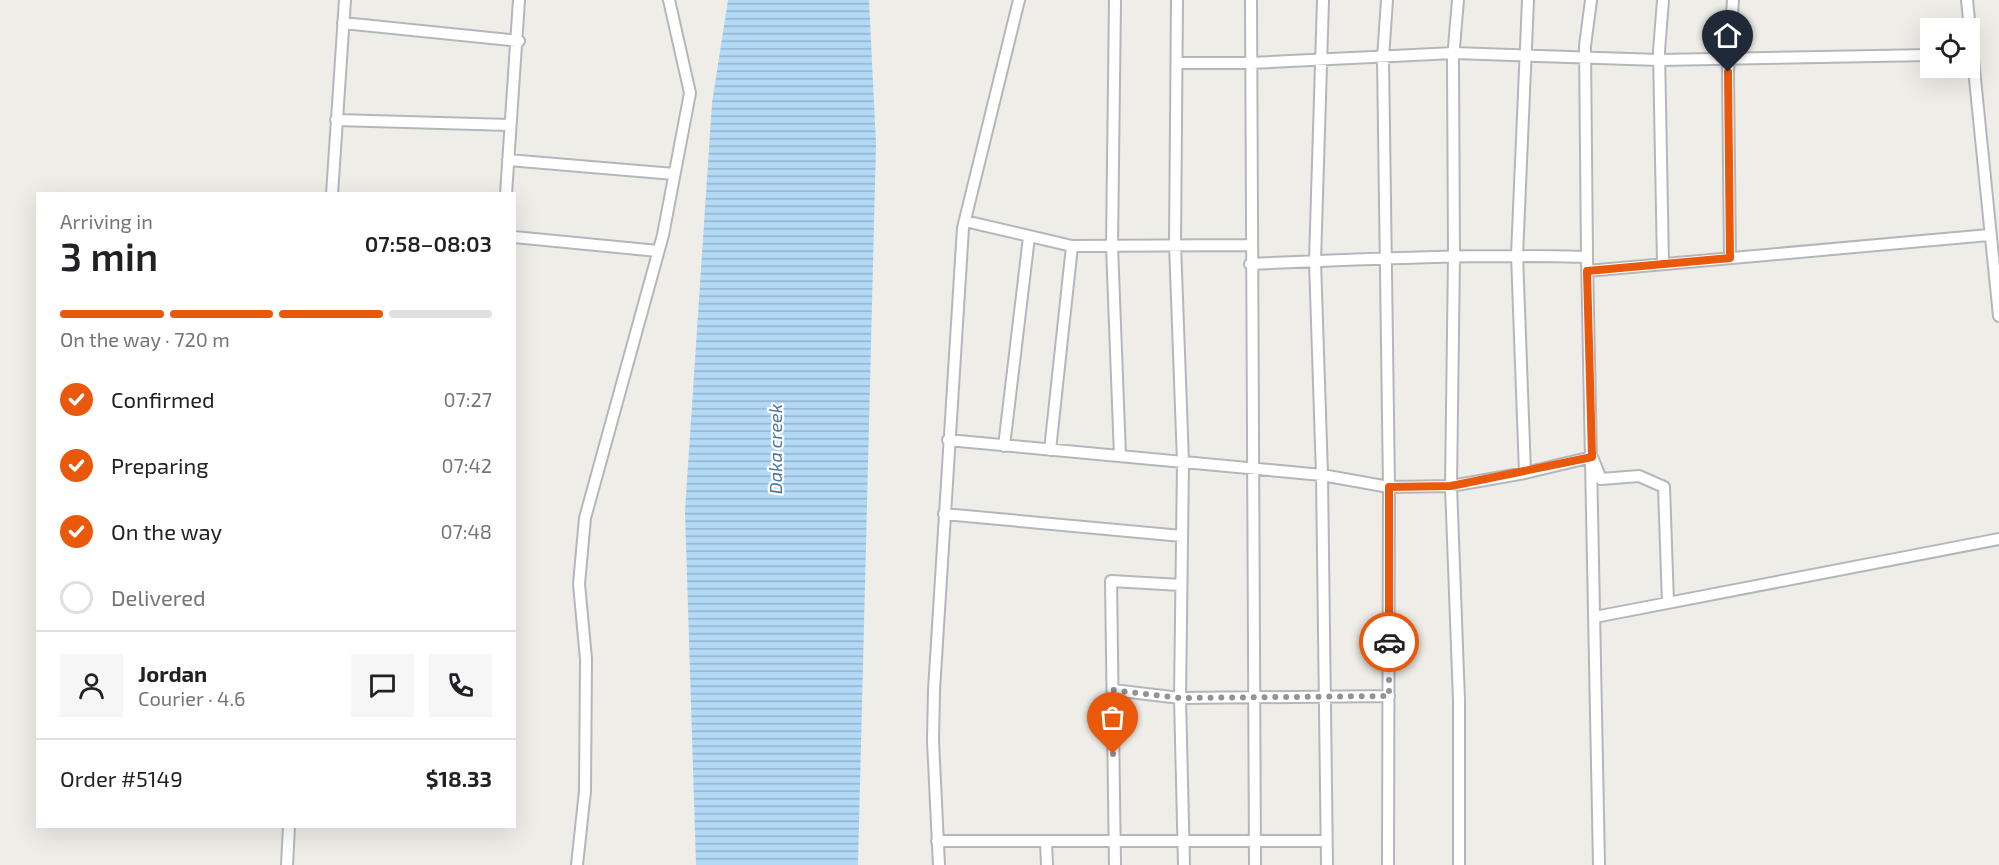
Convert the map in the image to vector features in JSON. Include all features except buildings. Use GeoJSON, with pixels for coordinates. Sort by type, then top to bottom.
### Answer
{"type":"FeatureCollection","features":[{"type":"Feature","properties":{"kind":"street"},"geometry":{"type":"LineString","coordinates":[[332,192],[345,0]]}},
{"type":"Feature","properties":{"kind":"street"},"geometry":{"type":"LineString","coordinates":[[506,192],[510,125],[519,41],[519,0]]}},
{"type":"Feature","properties":{"kind":"street"},"geometry":{"type":"LineString","coordinates":[[577,865],[585,791],[586,659],[579,584],[585,518],[658,251],[690,93],[669,0]]}},
{"type":"Feature","properties":{"kind":"street"},"geometry":{"type":"LineString","coordinates":[[939,865],[934,690],[948,440],[965,221],[1019,0]]}},
{"type":"Feature","properties":{"kind":"street"},"geometry":{"type":"LineString","coordinates":[[1115,0],[1112,246],[1120,456]]}},
{"type":"Feature","properties":{"kind":"street"},"geometry":{"type":"LineString","coordinates":[[1177,0],[1175,244],[1183,462],[1180,698],[1184,865]]}},
{"type":"Feature","properties":{"kind":"street"},"geometry":{"type":"LineString","coordinates":[[1251,0],[1250,264],[1255,865]]}},
{"type":"Feature","properties":{"kind":"street"},"geometry":{"type":"LineString","coordinates":[[1323,0],[1315,261],[1322,475],[1327,865]]}},
{"type":"Feature","properties":{"kind":"street"},"geometry":{"type":"LineString","coordinates":[[1387,0],[1383,58],[1389,487],[1389,865]]}},
{"type":"Feature","properties":{"kind":"street"},"geometry":{"type":"LineString","coordinates":[[1458,0],[1454,53],[1451,486],[1459,700],[1459,865]]}},
{"type":"Feature","properties":{"kind":"street"},"geometry":{"type":"LineString","coordinates":[[1525,473],[1517,255],[1528,0]]}},
{"type":"Feature","properties":{"kind":"street"},"geometry":{"type":"LineString","coordinates":[[1591,0],[1585,56],[1599,865]]}},
{"type":"Feature","properties":{"kind":"street"},"geometry":{"type":"LineString","coordinates":[[1663,0],[1659,60],[1663,264]]}},
{"type":"Feature","properties":{"kind":"street"},"geometry":{"type":"LineString","coordinates":[[1730,258],[1729,59],[1733,0]]}},
{"type":"Feature","properties":{"kind":"street"},"geometry":{"type":"LineString","coordinates":[[1967,0],[1968,18]]}},
{"type":"Feature","properties":{"kind":"street"},"geometry":{"type":"LineString","coordinates":[[343,23],[519,41]]}},
{"type":"Feature","properties":{"kind":"street"},"geometry":{"type":"LineString","coordinates":[[1177,63],[1251,63],[1454,53],[1659,60],[1920,56]]}},
{"type":"Feature","properties":{"kind":"street"},"geometry":{"type":"LineString","coordinates":[[1973,78],[1999,316]]}},
{"type":"Feature","properties":{"kind":"street"},"geometry":{"type":"LineString","coordinates":[[336,120],[510,125]]}},
{"type":"Feature","properties":{"kind":"street"},"geometry":{"type":"LineString","coordinates":[[508,160],[675,174]]}},
{"type":"Feature","properties":{"kind":"street"},"geometry":{"type":"LineString","coordinates":[[965,221],[1072,246],[1250,245]]}},
{"type":"Feature","properties":{"kind":"street"},"geometry":{"type":"LineString","coordinates":[[1587,271],[1989,235]]}},
{"type":"Feature","properties":{"kind":"street"},"geometry":{"type":"LineString","coordinates":[[516,237],[658,251]]}},
{"type":"Feature","properties":{"kind":"street"},"geometry":{"type":"LineString","coordinates":[[1004,446],[1029,237]]}},
{"type":"Feature","properties":{"kind":"street"},"geometry":{"type":"LineString","coordinates":[[1050,450],[1072,246]]}},
{"type":"Feature","properties":{"kind":"street"},"geometry":{"type":"LineString","coordinates":[[1250,264],[1454,256],[1587,257]]}},
{"type":"Feature","properties":{"kind":"street"},"geometry":{"type":"LineString","coordinates":[[948,440],[1322,475],[1389,487],[1451,486],[1525,473],[1592,457]]}},
{"type":"Feature","properties":{"kind":"street"},"geometry":{"type":"LineString","coordinates":[[1592,457],[1601,479],[1639,476],[1664,487],[1668,603]]}},
{"type":"Feature","properties":{"kind":"street"},"geometry":{"type":"LineString","coordinates":[[944,514],[1182,536]]}},
{"type":"Feature","properties":{"kind":"street"},"geometry":{"type":"LineString","coordinates":[[1595,617],[1999,539]]}},
{"type":"Feature","properties":{"kind":"street"},"geometry":{"type":"LineString","coordinates":[[1115,865],[1111,581],[1181,585]]}},
{"type":"Feature","properties":{"kind":"street"},"geometry":{"type":"LineString","coordinates":[[1113,690],[1180,698],[1389,696]]}},
{"type":"Feature","properties":{"kind":"street"},"geometry":{"type":"LineString","coordinates":[[287,865],[289,828]]}},
{"type":"Feature","properties":{"kind":"street"},"geometry":{"type":"LineString","coordinates":[[937,841],[1046,842],[1185,839],[1255,842],[1326,841]]}},
{"type":"Feature","properties":{"kind":"street"},"geometry":{"type":"LineString","coordinates":[[1046,842],[1047,865]]}},
{"type":"Feature","properties":{"kind":"water","name":"Daka creek"},"geometry":{"type":"Polygon","coordinates":[[[728,0],[869,0],[876,144],[858,865],[696,865],[685,511],[712,103],[728,0]]]}},
{"type":"Feature","properties":{"kind":"way so far"},"geometry":{"type":"LineString","coordinates":[[1113,754],[1113,690],[1180,698],[1389,696],[1389,642]]}},
{"type":"Feature","properties":{"kind":"route"},"geometry":{"type":"LineString","coordinates":[[1389,642],[1389,487],[1451,486],[1525,473],[1592,457],[1587,271],[1730,258],[1728,72]]}}]}
